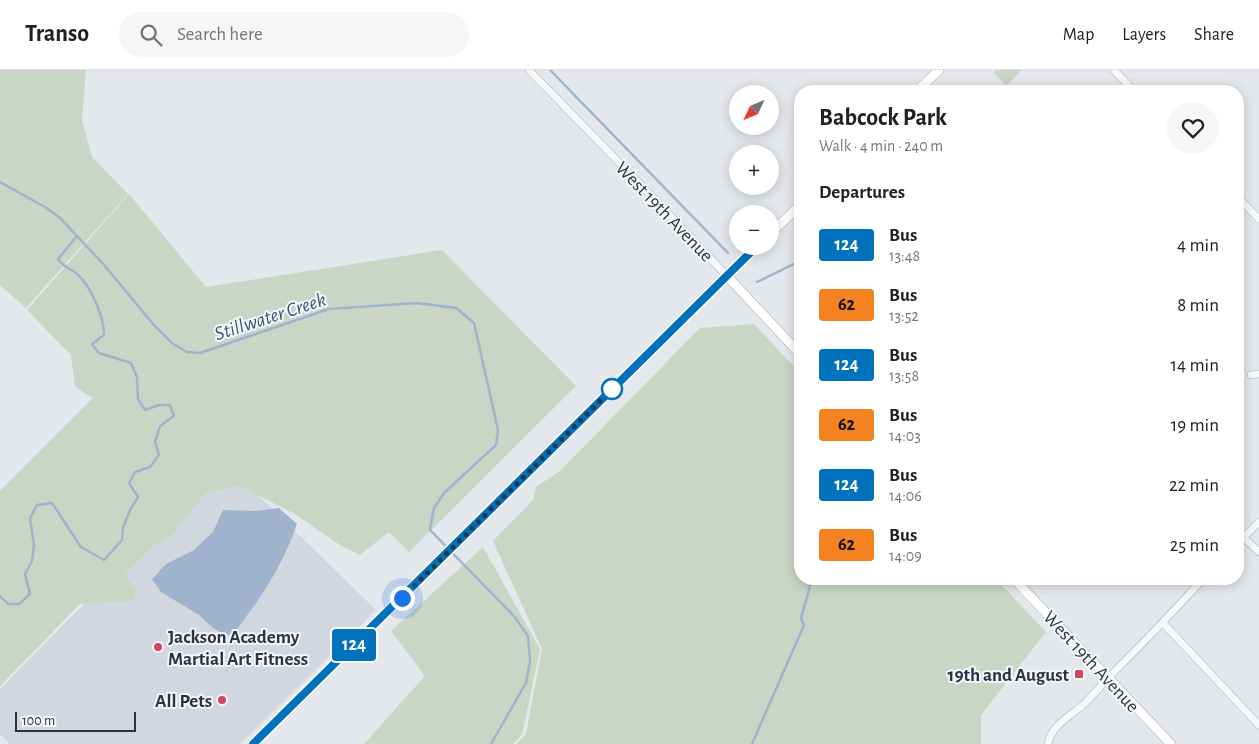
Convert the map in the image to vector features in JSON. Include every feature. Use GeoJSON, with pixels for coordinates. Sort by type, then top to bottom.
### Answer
{"type":"FeatureCollection","features":[{"type":"Feature","properties":{"kind":"main road"},"geometry":{"type":"LineString","coordinates":[[923,85],[938,70]]}},
{"type":"Feature","properties":{"kind":"main road"},"geometry":{"type":"LineString","coordinates":[[779,225],[794,211]]}},
{"type":"Feature","properties":{"kind":"main road"},"geometry":{"type":"LineString","coordinates":[[253,744],[748,255]]}},
{"type":"Feature","properties":{"kind":"main road","name":"West 19th Avenue"},"geometry":{"type":"LineString","coordinates":[[727,276],[794,348]]}},
{"type":"Feature","properties":{"kind":"main road","name":"West 19th Avenue"},"geometry":{"type":"LineString","coordinates":[[1020,585],[1171,744]]}},
{"type":"Feature","properties":{"kind":"street","name":"West 19th Avenue"},"geometry":{"type":"LineString","coordinates":[[529,70],[727,276]]}},
{"type":"Feature","properties":{"kind":"street"},"geometry":{"type":"LineString","coordinates":[[1114,70],[1128,85]]}},
{"type":"Feature","properties":{"kind":"street"},"geometry":{"type":"LineString","coordinates":[[1244,203],[1259,219]]}},
{"type":"Feature","properties":{"kind":"street"},"geometry":{"type":"LineString","coordinates":[[1244,536],[1259,522]]}},
{"type":"Feature","properties":{"kind":"street"},"geometry":{"type":"LineString","coordinates":[[1244,543],[1259,552]]}},
{"type":"Feature","properties":{"kind":"street"},"geometry":{"type":"LineString","coordinates":[[1048,744],[1049,737],[1055,729],[1094,695],[1198,585]]}},
{"type":"Feature","properties":{"kind":"street"},"geometry":{"type":"LineString","coordinates":[[1163,623],[1259,725]]}},
{"type":"Feature","properties":{"kind":"shaded area"},"geometry":{"type":"Polygon","coordinates":[[[230,468],[376,610],[240,744],[10,744],[0,734],[0,689],[71,617],[230,468]]]}},
{"type":"Feature","properties":{"kind":"green space"},"geometry":{"type":"Polygon","coordinates":[[[0,70],[86,70],[82,120],[92,157],[128,194],[26,308],[0,285],[0,70]]]}},
{"type":"Feature","properties":{"kind":"green space"},"geometry":{"type":"Polygon","coordinates":[[[996,70],[1022,70],[1007,85],[993,72],[996,70]]]}},
{"type":"Feature","properties":{"kind":"green space"},"geometry":{"type":"Polygon","coordinates":[[[129,194],[206,287],[442,250],[576,386],[409,552],[389,532],[360,555],[340,545],[295,514],[238,485],[205,494],[169,538],[151,547],[125,574],[136,591],[132,601],[80,604],[0,686],[0,491],[93,398],[75,387],[71,355],[27,310],[129,194]]]}},
{"type":"Feature","properties":{"kind":"green space"},"geometry":{"type":"Polygon","coordinates":[[[754,324],[794,367],[794,585],[1002,585],[1046,632],[981,715],[981,744],[516,744],[526,734],[542,649],[493,541],[533,500],[536,487],[560,471],[700,328],[754,324]]]}},
{"type":"Feature","properties":{"kind":"green space"},"geometry":{"type":"Polygon","coordinates":[[[483,547],[540,649],[522,735],[513,744],[364,744],[425,676],[391,631],[483,547]]]}},
{"type":"Feature","properties":{"kind":"water"},"geometry":{"type":"Polygon","coordinates":[[[279,508],[297,524],[285,554],[270,582],[233,634],[225,635],[213,628],[199,615],[161,592],[152,579],[166,564],[194,550],[213,532],[223,510],[256,511],[279,508]]]}},
{"type":"Feature","properties":{"kind":"waterway"},"geometry":{"type":"LineString","coordinates":[[550,70],[728,253]]}},
{"type":"Feature","properties":{"kind":"waterway","name":"Stillwater Creek"},"geometry":{"type":"LineString","coordinates":[[0,182],[45,207],[60,218],[105,266],[153,324],[172,343],[187,352],[200,353],[329,309],[417,303],[456,308],[474,323],[498,430],[496,445],[444,493],[434,508],[430,529],[513,615],[528,636],[530,661],[526,683],[491,744]]}},
{"type":"Feature","properties":{"kind":"waterway"},"geometry":{"type":"LineString","coordinates":[[0,596],[8,604],[19,604],[30,594],[25,574],[32,561],[34,545],[30,518],[37,505],[52,503],[81,547],[104,560],[122,540],[123,528],[130,510],[138,497],[129,483],[135,472],[150,467],[159,455],[155,442],[160,426],[174,416],[170,405],[159,405],[145,410],[138,399],[137,377],[131,363],[99,353],[92,344],[104,335],[102,320],[96,302],[82,279],[58,259],[77,236]]}},
{"type":"Feature","properties":{"kind":"waterway"},"geometry":{"type":"LineString","coordinates":[[757,282],[794,264]]}},
{"type":"Feature","properties":{"kind":"waterway"},"geometry":{"type":"LineString","coordinates":[[752,744],[804,625],[801,618],[810,585]]}},
{"type":"Feature","properties":{"kind":"bus line","name":"124"},"geometry":{"type":"LineString","coordinates":[[253,744],[748,255]]}},
{"type":"Feature","properties":{"kind":"place","name":"Jackson Academy Martial Art Fitness"},"geometry":{"type":"Point","coordinates":[158,647]}},
{"type":"Feature","properties":{"kind":"place","name":"19th and August"},"geometry":{"type":"Point","coordinates":[1079,674]}},
{"type":"Feature","properties":{"kind":"place","name":"All Pets"},"geometry":{"type":"Point","coordinates":[222,700]}},
{"type":"Feature","properties":{"kind":"route"},"geometry":{"type":"LineString","coordinates":[[402,598],[612,389]]}}]}
